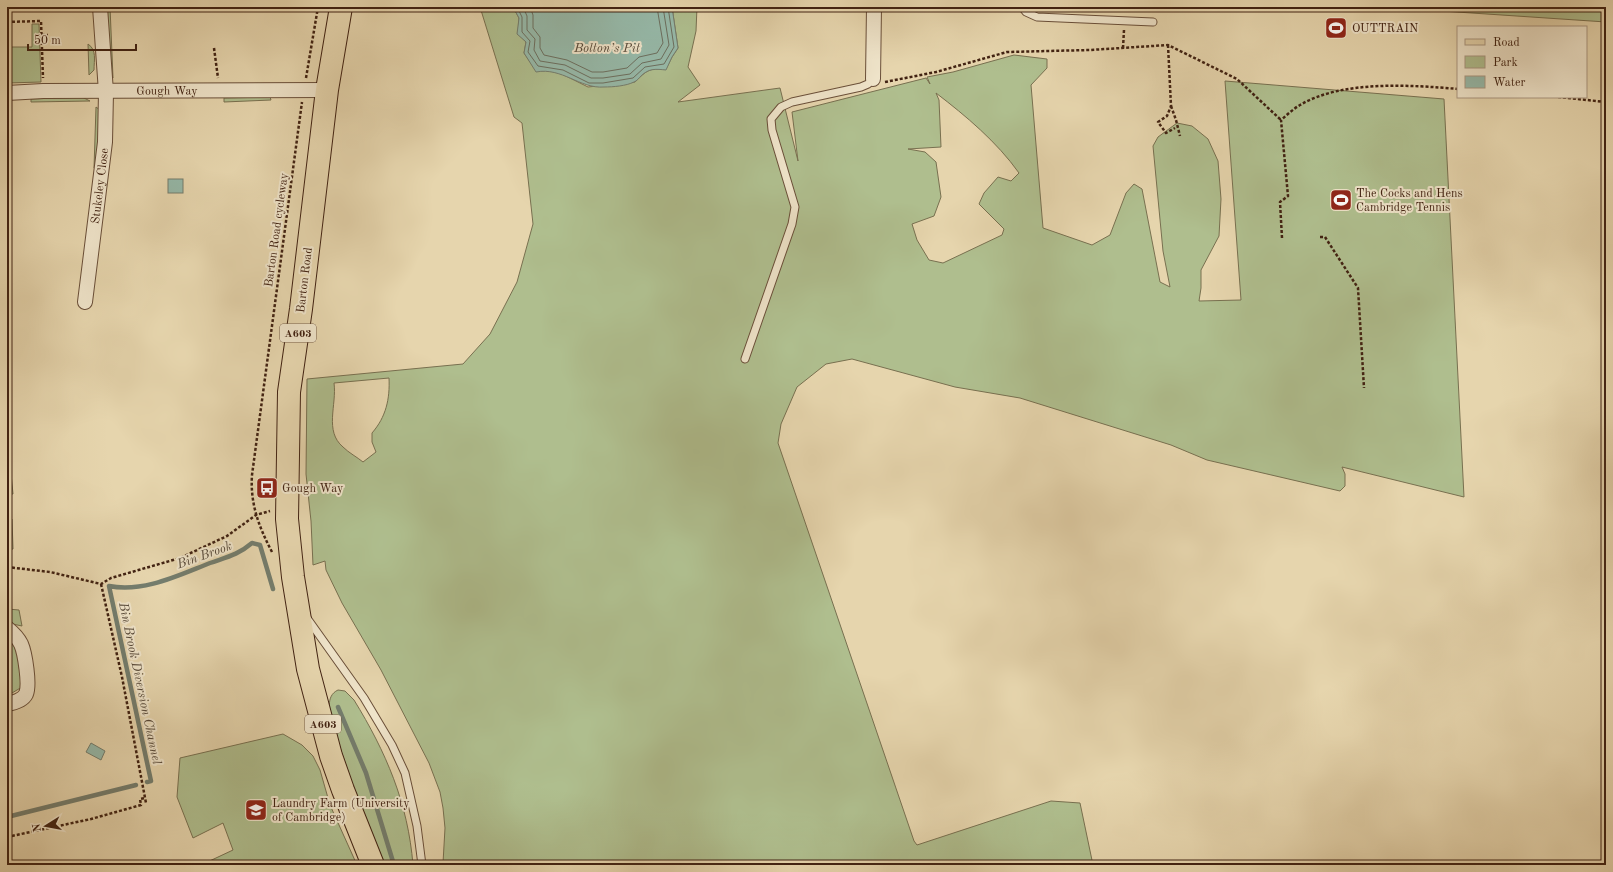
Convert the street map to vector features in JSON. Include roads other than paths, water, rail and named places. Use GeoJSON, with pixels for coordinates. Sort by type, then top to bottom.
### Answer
{"type":"FeatureCollection","features":[{"type":"Feature","properties":{"kind":"main road","name":"Barton Road"},"geometry":{"type":"LineString","coordinates":[[297,605],[287,505],[289,392],[302,301],[327,90],[341,7]]}},
{"type":"Feature","properties":{"kind":"main road","name":"A603"},"geometry":{"type":"LineString","coordinates":[[297,605],[308,669],[331,756],[373,865]]}},
{"type":"Feature","properties":{"kind":"street","name":"Stukeley Close"},"geometry":{"type":"LineString","coordinates":[[85,302],[94,280],[105,142],[106,92],[100,7]]}},
{"type":"Feature","properties":{"kind":"street"},"geometry":{"type":"LineString","coordinates":[[873,79],[874,7]]}},
{"type":"Feature","properties":{"kind":"street","name":"Gough Way"},"geometry":{"type":"LineString","coordinates":[[7,93],[43,91],[106,92],[304,89],[327,90]]}},
{"type":"Feature","properties":{"kind":"street"},"geometry":{"type":"LineString","coordinates":[[7,628],[13,632],[21,644],[27,685],[26,694],[20,700],[7,704]]}},
{"type":"Feature","properties":{"kind":"lane"},"geometry":{"type":"LineString","coordinates":[[1022,7],[1031,15],[1037,17],[1153,22]]}},
{"type":"Feature","properties":{"kind":"lane"},"geometry":{"type":"LineString","coordinates":[[745,359],[792,224],[795,207],[772,130],[771,118],[781,107],[792,102],[861,87],[868,84],[873,79]]}},
{"type":"Feature","properties":{"kind":"lane"},"geometry":{"type":"LineString","coordinates":[[297,605],[364,698],[392,745],[405,773],[417,826],[422,865]]}},
{"type":"Feature","properties":{"kind":"water","name":"Bolton’s Pit"},"geometry":{"type":"Polygon","coordinates":[[[513,7],[672,7],[678,48],[666,70],[650,70],[644,73],[635,82],[623,85],[595,87],[563,75],[545,71],[536,72],[524,53],[526,42],[517,34],[519,18],[513,7]]]}},
{"type":"Feature","properties":{"kind":"water"},"geometry":{"type":"Polygon","coordinates":[[[168,179],[183,179],[183,193],[168,193],[168,179]]]}},
{"type":"Feature","properties":{"kind":"water"},"geometry":{"type":"Polygon","coordinates":[[[91,743],[105,751],[101,760],[86,752],[91,743]]]}},
{"type":"Feature","properties":{"kind":"waterway","name":"Bin Brook"},"geometry":{"type":"LineString","coordinates":[[147,782],[151,781],[109,586],[122,588],[161,582],[232,555],[252,543],[260,545],[273,589]]}},
{"type":"Feature","properties":{"kind":"waterway","name":"Bin Brook"},"geometry":{"type":"LineString","coordinates":[[338,707],[366,773],[394,865]]}},
{"type":"Feature","properties":{"kind":"waterway","name":"Bin Brook Diversion Channel"},"geometry":{"type":"LineString","coordinates":[[7,817],[136,785]]}},
{"type":"Feature","properties":{"kind":"place","name":"OUTTRAIN"},"geometry":{"type":"Point","coordinates":[1336,28]}},
{"type":"Feature","properties":{"kind":"place","name":"The Cocks and Hens Cambridge Tennis"},"geometry":{"type":"Point","coordinates":[1341,200]}},
{"type":"Feature","properties":{"kind":"place","name":"Gough Way"},"geometry":{"type":"Point","coordinates":[267,488]}},
{"type":"Feature","properties":{"kind":"place","name":"Laundry Farm (University of Cambridge)"},"geometry":{"type":"Point","coordinates":[256,810]}}]}
